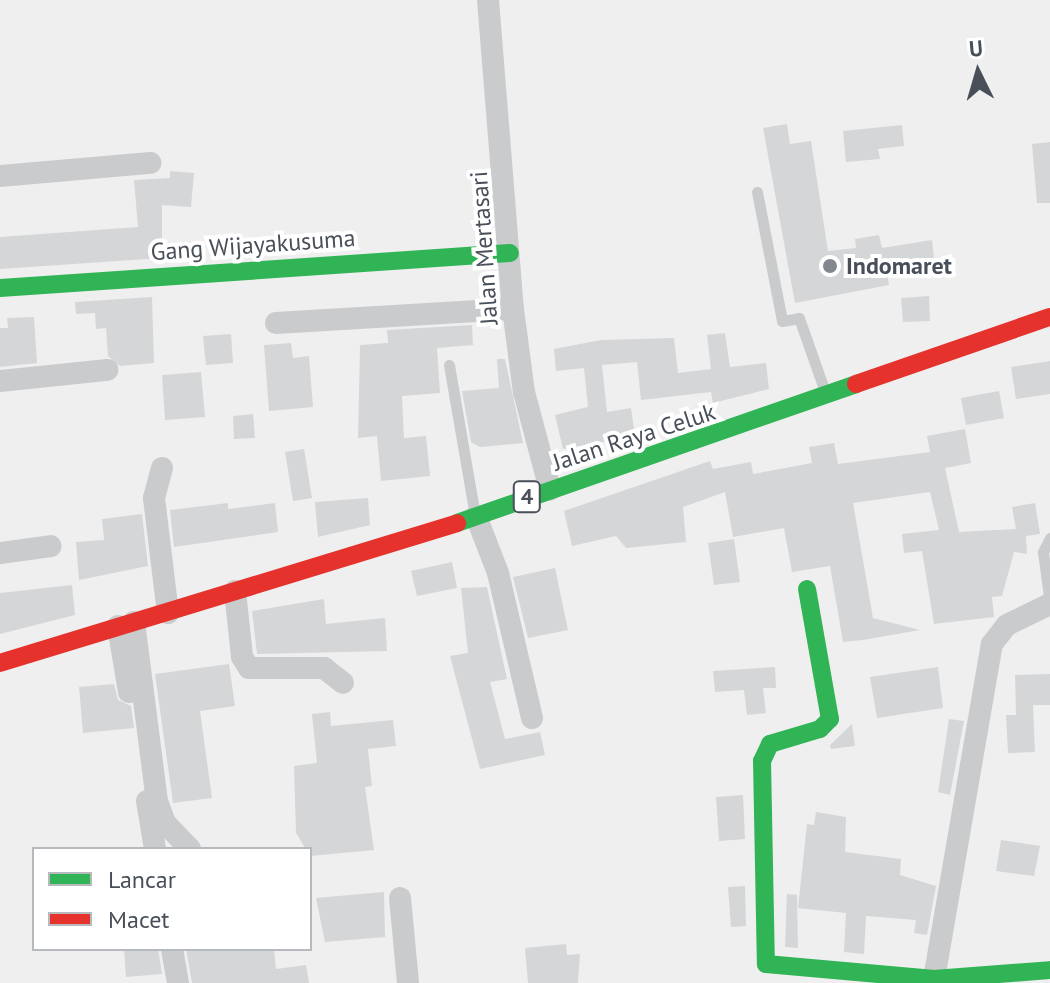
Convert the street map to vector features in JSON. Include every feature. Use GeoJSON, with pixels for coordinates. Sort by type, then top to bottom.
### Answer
{"type":"FeatureCollection","features":[{"type":"Feature","properties":{"kind":"main road","name":"Gang Wijayakusuma"},"geometry":{"type":"LineString","coordinates":[[0,288],[510,253]]}},
{"type":"Feature","properties":{"kind":"main road","name":"Jalan Raya Celuk"},"geometry":{"type":"LineString","coordinates":[[0,663],[476,516],[827,397],[1050,317]]}},
{"type":"Feature","properties":{"kind":"main road"},"geometry":{"type":"LineString","coordinates":[[807,589],[830,719],[820,729],[770,744],[762,761],[763,956],[766,964],[785,969],[934,979],[997,978],[1050,970]]}},
{"type":"Feature","properties":{"kind":"street","name":"Jalan Mertasari"},"geometry":{"type":"LineString","coordinates":[[488,0],[513,309],[524,392],[550,490]]}},
{"type":"Feature","properties":{"kind":"street"},"geometry":{"type":"LineString","coordinates":[[0,176],[150,163]]}},
{"type":"Feature","properties":{"kind":"street"},"geometry":{"type":"LineString","coordinates":[[276,323],[513,309]]}},
{"type":"Feature","properties":{"kind":"street"},"geometry":{"type":"LineString","coordinates":[[0,381],[107,370]]}},
{"type":"Feature","properties":{"kind":"street"},"geometry":{"type":"LineString","coordinates":[[162,468],[154,498],[168,613]]}},
{"type":"Feature","properties":{"kind":"street"},"geometry":{"type":"LineString","coordinates":[[476,516],[498,573],[532,718]]}},
{"type":"Feature","properties":{"kind":"street"},"geometry":{"type":"LineString","coordinates":[[0,553],[51,546]]}},
{"type":"Feature","properties":{"kind":"street"},"geometry":{"type":"LineString","coordinates":[[235,591],[249,668],[324,668],[343,683]]}},
{"type":"Feature","properties":{"kind":"street"},"geometry":{"type":"LineString","coordinates":[[934,979],[992,644],[1007,625],[1050,604]]}},
{"type":"Feature","properties":{"kind":"street"},"geometry":{"type":"LineString","coordinates":[[126,624],[155,847]]}},
{"type":"Feature","properties":{"kind":"street"},"geometry":{"type":"LineString","coordinates":[[126,624],[159,809],[188,847]]}},
{"type":"Feature","properties":{"kind":"street"},"geometry":{"type":"LineString","coordinates":[[400,898],[408,983]]}},
{"type":"Feature","properties":{"kind":"street"},"geometry":{"type":"LineString","coordinates":[[172,951],[178,983]]}},
{"type":"Feature","properties":{"kind":"lane"},"geometry":{"type":"LineString","coordinates":[[757,192],[782,321],[799,318],[827,397]]}},
{"type":"Feature","properties":{"kind":"lane"},"geometry":{"type":"LineString","coordinates":[[449,365],[476,516]]}},
{"type":"Feature","properties":{"kind":"lane"},"geometry":{"type":"LineString","coordinates":[[1050,538],[1043,552],[1050,604]]}},
{"type":"Feature","properties":{"kind":"building"},"geometry":{"type":"Polygon","coordinates":[[[787,124],[790,144],[811,141],[828,251],[856,248],[855,239],[879,235],[882,248],[932,240],[934,259],[886,267],[889,285],[795,303],[763,128],[787,124]]]}},
{"type":"Feature","properties":{"kind":"building"},"geometry":{"type":"Polygon","coordinates":[[[902,125],[904,146],[878,149],[880,159],[846,162],[843,131],[902,125]]]}},
{"type":"Feature","properties":{"kind":"building"},"geometry":{"type":"Polygon","coordinates":[[[1050,142],[1050,203],[1037,203],[1032,144],[1050,142]]]}},
{"type":"Feature","properties":{"kind":"building"},"geometry":{"type":"Polygon","coordinates":[[[170,171],[194,173],[191,207],[162,205],[162,258],[0,269],[0,237],[138,227],[134,180],[170,178],[170,171]]]}},
{"type":"Feature","properties":{"kind":"building"},"geometry":{"type":"Polygon","coordinates":[[[929,296],[930,321],[903,322],[901,298],[929,296]]]}},
{"type":"Feature","properties":{"kind":"building"},"geometry":{"type":"Polygon","coordinates":[[[152,297],[154,363],[120,366],[108,356],[106,328],[96,329],[95,313],[76,314],[75,302],[152,297]]]}},
{"type":"Feature","properties":{"kind":"building"},"geometry":{"type":"Polygon","coordinates":[[[34,317],[37,363],[0,367],[0,328],[8,328],[7,318],[34,317]]]}},
{"type":"Feature","properties":{"kind":"building"},"geometry":{"type":"Polygon","coordinates":[[[472,325],[473,345],[437,348],[440,393],[402,396],[404,438],[426,436],[430,476],[381,481],[377,436],[358,438],[360,345],[388,343],[387,330],[472,325]]]}},
{"type":"Feature","properties":{"kind":"building"},"geometry":{"type":"Polygon","coordinates":[[[725,333],[730,367],[766,363],[769,389],[713,403],[711,392],[641,400],[637,362],[602,365],[607,412],[631,408],[635,436],[563,449],[555,415],[588,407],[584,368],[556,371],[554,349],[601,340],[674,338],[678,373],[711,369],[707,335],[725,333]]]}},
{"type":"Feature","properties":{"kind":"building"},"geometry":{"type":"Polygon","coordinates":[[[231,334],[233,363],[206,365],[203,336],[231,334]]]}},
{"type":"Feature","properties":{"kind":"building"},"geometry":{"type":"Polygon","coordinates":[[[291,343],[293,358],[309,356],[313,407],[269,411],[264,345],[291,343]]]}},
{"type":"Feature","properties":{"kind":"building"},"geometry":{"type":"Polygon","coordinates":[[[497,359],[505,359],[523,443],[480,447],[471,442],[462,391],[499,388],[497,359]]]}},
{"type":"Feature","properties":{"kind":"building"},"geometry":{"type":"Polygon","coordinates":[[[1050,361],[1050,394],[1016,399],[1011,367],[1050,361]]]}},
{"type":"Feature","properties":{"kind":"building"},"geometry":{"type":"Polygon","coordinates":[[[201,372],[205,417],[165,420],[162,375],[201,372]]]}},
{"type":"Feature","properties":{"kind":"building"},"geometry":{"type":"Polygon","coordinates":[[[999,391],[1004,418],[966,425],[961,398],[999,391]]]}},
{"type":"Feature","properties":{"kind":"building"},"geometry":{"type":"Polygon","coordinates":[[[253,414],[255,438],[234,439],[233,416],[253,414]]]}},
{"type":"Feature","properties":{"kind":"building"},"geometry":{"type":"Polygon","coordinates":[[[965,429],[971,463],[945,468],[959,532],[1016,529],[1012,507],[1035,503],[1040,534],[1026,536],[1027,554],[1014,552],[1002,596],[992,597],[994,617],[934,624],[922,551],[904,553],[902,534],[939,530],[930,492],[853,503],[873,618],[920,630],[863,640],[843,642],[830,566],[792,572],[784,528],[733,537],[725,492],[683,507],[686,542],[626,548],[616,536],[572,546],[564,511],[710,461],[713,469],[751,462],[753,474],[812,463],[809,447],[834,443],[838,464],[930,452],[927,436],[965,429]]]}},
{"type":"Feature","properties":{"kind":"building"},"geometry":{"type":"Polygon","coordinates":[[[304,449],[312,498],[293,501],[285,452],[304,449]]]}},
{"type":"Feature","properties":{"kind":"building"},"geometry":{"type":"Polygon","coordinates":[[[368,498],[370,525],[318,537],[315,502],[368,498]]]}},
{"type":"Feature","properties":{"kind":"building"},"geometry":{"type":"Polygon","coordinates":[[[228,503],[228,509],[275,503],[278,532],[174,547],[170,510],[228,503]]]}},
{"type":"Feature","properties":{"kind":"building"},"geometry":{"type":"Polygon","coordinates":[[[142,514],[148,566],[79,580],[76,542],[104,540],[102,519],[142,514]]]}},
{"type":"Feature","properties":{"kind":"building"},"geometry":{"type":"Polygon","coordinates":[[[734,539],[740,582],[714,585],[708,543],[734,539]]]}},
{"type":"Feature","properties":{"kind":"building"},"geometry":{"type":"Polygon","coordinates":[[[452,562],[457,588],[417,596],[411,571],[452,562]]]}},
{"type":"Feature","properties":{"kind":"building"},"geometry":{"type":"Polygon","coordinates":[[[555,568],[568,630],[528,638],[513,577],[555,568]]]}},
{"type":"Feature","properties":{"kind":"building"},"geometry":{"type":"Polygon","coordinates":[[[72,585],[75,615],[0,634],[0,593],[72,585]]]}},
{"type":"Feature","properties":{"kind":"building"},"geometry":{"type":"Polygon","coordinates":[[[487,587],[507,679],[490,682],[505,739],[540,732],[545,755],[480,769],[450,656],[468,653],[461,588],[487,587]]]}},
{"type":"Feature","properties":{"kind":"building"},"geometry":{"type":"Polygon","coordinates":[[[324,599],[326,624],[385,618],[387,651],[257,654],[252,611],[324,599]]]}},
{"type":"Feature","properties":{"kind":"building"},"geometry":{"type":"Polygon","coordinates":[[[229,664],[235,706],[200,711],[212,798],[173,803],[155,674],[229,664]]]}},
{"type":"Feature","properties":{"kind":"building"},"geometry":{"type":"Polygon","coordinates":[[[775,667],[776,688],[763,688],[766,713],[747,715],[744,690],[715,692],[713,671],[775,667]]]}},
{"type":"Feature","properties":{"kind":"building"},"geometry":{"type":"Polygon","coordinates":[[[938,667],[943,708],[877,718],[870,677],[938,667]]]}},
{"type":"Feature","properties":{"kind":"building"},"geometry":{"type":"Polygon","coordinates":[[[1050,674],[1050,705],[1033,705],[1035,752],[1008,753],[1006,715],[1016,715],[1015,675],[1050,674]]]}},
{"type":"Feature","properties":{"kind":"building"},"geometry":{"type":"Polygon","coordinates":[[[114,684],[118,700],[131,706],[134,728],[83,733],[79,687],[114,684]]]}},
{"type":"Feature","properties":{"kind":"building"},"geometry":{"type":"Polygon","coordinates":[[[330,712],[331,726],[393,720],[396,746],[368,749],[372,786],[365,787],[374,850],[312,856],[312,847],[305,847],[296,833],[294,766],[317,763],[312,714],[330,712]]]}},
{"type":"Feature","properties":{"kind":"building"},"geometry":{"type":"Polygon","coordinates":[[[949,719],[964,721],[950,795],[938,792],[949,719]]]}},
{"type":"Feature","properties":{"kind":"building"},"geometry":{"type":"Polygon","coordinates":[[[852,724],[855,746],[831,749],[830,745],[852,724]]]}},
{"type":"Feature","properties":{"kind":"building"},"geometry":{"type":"Polygon","coordinates":[[[743,795],[745,839],[719,841],[716,797],[743,795]]]}},
{"type":"Feature","properties":{"kind":"building"},"geometry":{"type":"Polygon","coordinates":[[[816,812],[846,817],[845,852],[901,859],[900,875],[936,886],[927,935],[914,933],[916,920],[866,916],[864,954],[844,952],[846,913],[798,908],[807,824],[814,825],[816,812]]]}},
{"type":"Feature","properties":{"kind":"building"},"geometry":{"type":"Polygon","coordinates":[[[1001,840],[1040,846],[1034,876],[996,871],[1001,840]]]}},
{"type":"Feature","properties":{"kind":"building"},"geometry":{"type":"Polygon","coordinates":[[[745,886],[746,926],[731,927],[728,887],[745,886]]]}},
{"type":"Feature","properties":{"kind":"building"},"geometry":{"type":"Polygon","coordinates":[[[384,892],[385,937],[325,942],[316,898],[384,892]]]}},
{"type":"Feature","properties":{"kind":"building"},"geometry":{"type":"Polygon","coordinates":[[[787,894],[797,895],[798,948],[785,947],[787,894]]]}},
{"type":"Feature","properties":{"kind":"building"},"geometry":{"type":"Polygon","coordinates":[[[566,944],[567,955],[580,954],[578,983],[528,983],[525,948],[566,944]]]}},
{"type":"Feature","properties":{"kind":"building"},"geometry":{"type":"Polygon","coordinates":[[[124,951],[158,951],[162,974],[126,977],[124,951]]]}},
{"type":"Feature","properties":{"kind":"building"},"geometry":{"type":"Polygon","coordinates":[[[186,951],[274,951],[276,969],[306,965],[309,983],[192,983],[186,951]]]}},
{"type":"Feature","properties":{"kind":"traffic: fast"},"geometry":{"type":"LineString","coordinates":[[0,288],[510,253]]}},
{"type":"Feature","properties":{"kind":"traffic: fast"},"geometry":{"type":"LineString","coordinates":[[457,523],[856,384]]}},
{"type":"Feature","properties":{"kind":"traffic: fast"},"geometry":{"type":"LineString","coordinates":[[807,589],[830,719],[820,729],[770,744],[762,761],[766,964],[934,979],[1050,970]]}},
{"type":"Feature","properties":{"kind":"traffic: jam"},"geometry":{"type":"LineString","coordinates":[[856,384],[1050,317]]}},
{"type":"Feature","properties":{"kind":"traffic: jam"},"geometry":{"type":"LineString","coordinates":[[0,663],[457,523]]}},
{"type":"Feature","properties":{"kind":"place","name":"Indomaret"},"geometry":{"type":"Point","coordinates":[830,266]}}]}
